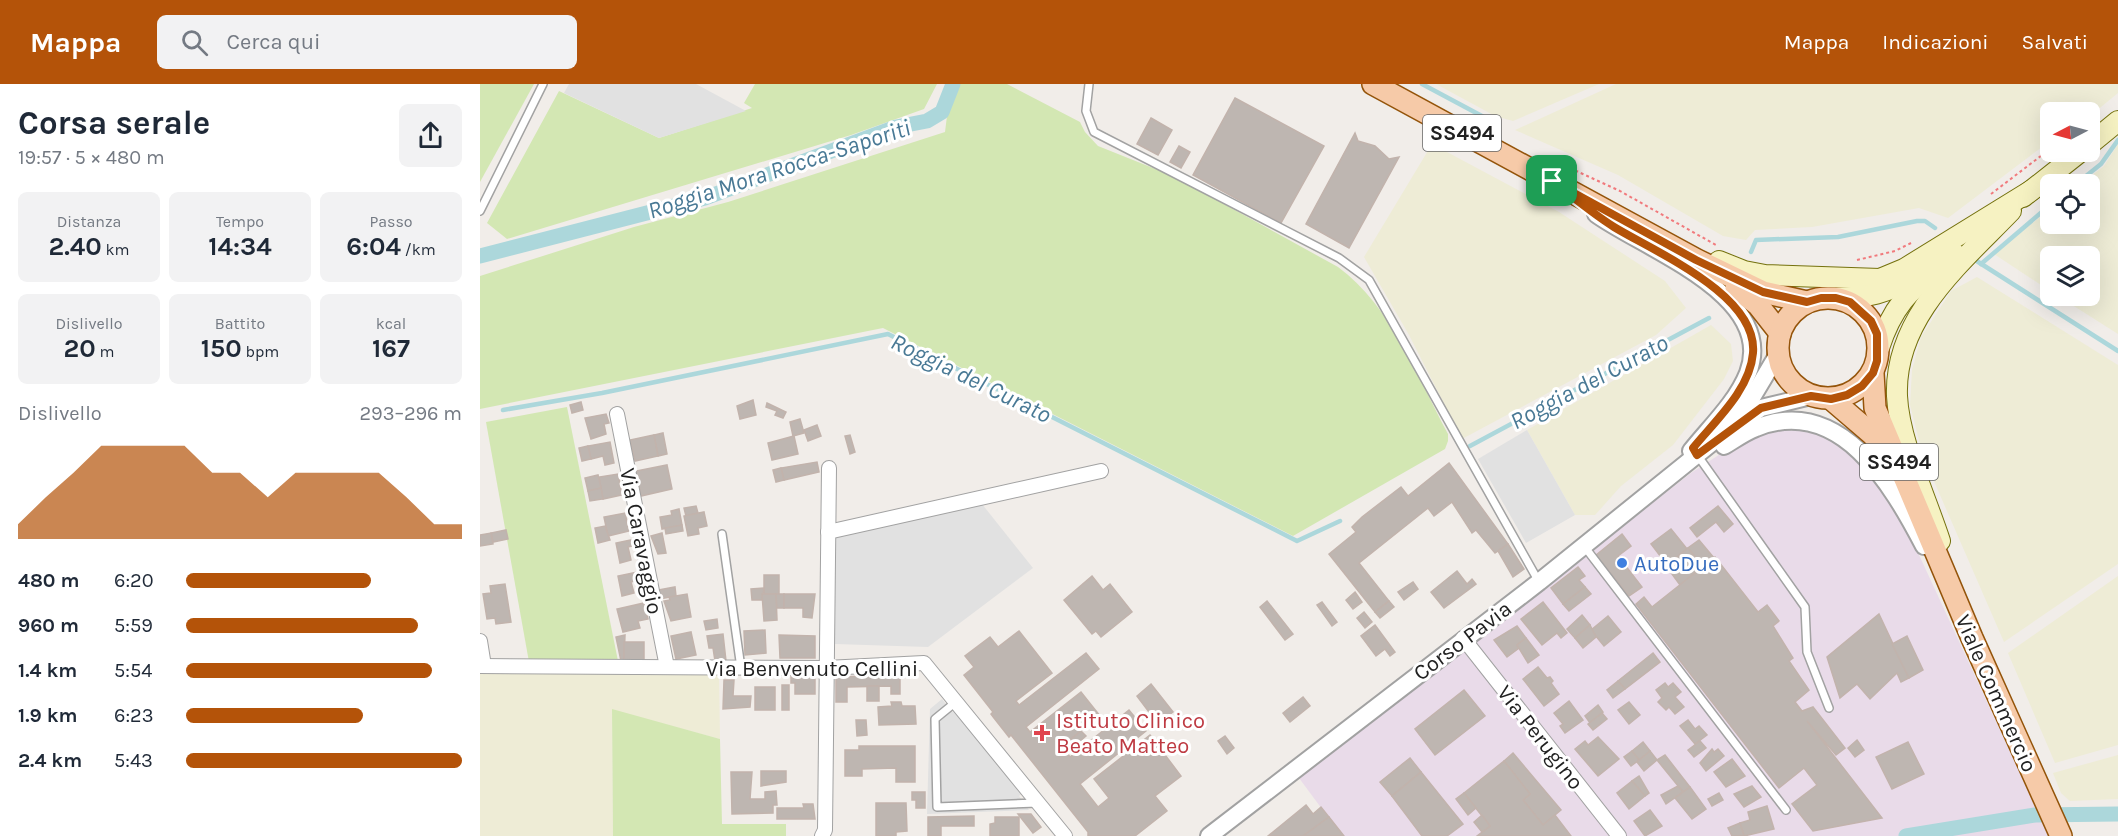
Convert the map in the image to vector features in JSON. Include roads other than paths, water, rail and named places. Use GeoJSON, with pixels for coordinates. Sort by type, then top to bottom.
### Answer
{"type":"FeatureCollection","features":[{"type":"Feature","properties":{"kind":"main road","name":"SS494"},"geometry":{"type":"LineString","coordinates":[[1373,84],[1696,260],[1763,292],[1807,302],[1821,298],[1836,298]]}},
{"type":"Feature","properties":{"kind":"main road"},"geometry":{"type":"LineString","coordinates":[[2100,136],[2118,121]]}},
{"type":"Feature","properties":{"kind":"main road"},"geometry":{"type":"LineString","coordinates":[[1879,348],[1888,321],[1900,302],[1959,248],[2067,162]]}},
{"type":"Feature","properties":{"kind":"main road"},"geometry":{"type":"LineString","coordinates":[[1552,181],[1613,203],[1721,262],[1744,271],[1766,275],[1849,279],[1880,279],[1904,269],[2032,190]]}},
{"type":"Feature","properties":{"kind":"main road"},"geometry":{"type":"LineString","coordinates":[[1972,638],[1904,434],[1897,397],[1899,365],[1910,332],[1927,302],[1946,278],[2032,190]]}},
{"type":"Feature","properties":{"kind":"main road"},"geometry":{"type":"LineString","coordinates":[[1836,298],[1864,298],[1892,290],[1959,248]]}},
{"type":"Feature","properties":{"kind":"main road","name":"SS494"},"geometry":{"type":"LineString","coordinates":[[1696,260],[1758,305],[1779,343],[1789,379],[1821,397]]}},
{"type":"Feature","properties":{"kind":"main road"},"geometry":{"type":"LineString","coordinates":[[1836,298],[1850,302],[1871,321],[1877,334],[1879,348]]}},
{"type":"Feature","properties":{"kind":"main road"},"geometry":{"type":"LineString","coordinates":[[1779,343],[1796,310],[1807,302]]}},
{"type":"Feature","properties":{"kind":"main road","name":"SS494"},"geometry":{"type":"LineString","coordinates":[[1873,373],[1879,348]]}},
{"type":"Feature","properties":{"kind":"main road"},"geometry":{"type":"LineString","coordinates":[[1821,397],[1847,395],[1862,386],[1873,373]]}},
{"type":"Feature","properties":{"kind":"main road","name":"Viale Commercio"},"geometry":{"type":"LineString","coordinates":[[1873,373],[1875,408],[1972,638],[2054,822]]}},
{"type":"Feature","properties":{"kind":"main road","name":"Viale Commercio"},"geometry":{"type":"LineString","coordinates":[[1821,397],[1873,435],[1885,452],[1935,549]]}},
{"type":"Feature","properties":{"kind":"street"},"geometry":{"type":"LineString","coordinates":[[1552,181],[1613,226],[1690,269],[1724,294],[1751,331],[1753,353],[1748,374],[1737,395],[1697,454]]}},
{"type":"Feature","properties":{"kind":"street"},"geometry":{"type":"LineString","coordinates":[[1714,441],[1753,396],[1779,343]]}},
{"type":"Feature","properties":{"kind":"street"},"geometry":{"type":"LineString","coordinates":[[1697,454],[1761,408],[1821,397]]}},
{"type":"Feature","properties":{"kind":"street","name":"Via Caravaggio"},"geometry":{"type":"LineString","coordinates":[[618,414],[667,667]]}},
{"type":"Feature","properties":{"kind":"street"},"geometry":{"type":"LineString","coordinates":[[1697,454],[1773,423],[1808,423],[1833,430],[1845,437],[1898,496],[1972,638]]}},
{"type":"Feature","properties":{"kind":"street","name":"Corso Pavia"},"geometry":{"type":"LineString","coordinates":[[1209,836],[1463,638],[1539,582],[1697,454]]}},
{"type":"Feature","properties":{"kind":"street"},"geometry":{"type":"LineString","coordinates":[[824,833],[829,468]]}},
{"type":"Feature","properties":{"kind":"street"},"geometry":{"type":"LineString","coordinates":[[828,532],[1101,471]]}},
{"type":"Feature","properties":{"kind":"street","name":"Via Perugino"},"geometry":{"type":"LineString","coordinates":[[1463,638],[1619,836]]}},
{"type":"Feature","properties":{"kind":"street"},"geometry":{"type":"LineString","coordinates":[[480,641],[482,666]]}},
{"type":"Feature","properties":{"kind":"street","name":"Via Benvenuto Cellini"},"geometry":{"type":"LineString","coordinates":[[482,666],[826,668],[924,663],[1065,836]]}},
{"type":"Feature","properties":{"kind":"lane"},"geometry":{"type":"LineString","coordinates":[[480,211],[543,84]]}},
{"type":"Feature","properties":{"kind":"lane"},"geometry":{"type":"LineString","coordinates":[[1089,84],[1086,111],[1094,132],[1339,258],[1369,280],[1539,582]]}},
{"type":"Feature","properties":{"kind":"lane"},"geometry":{"type":"LineString","coordinates":[[1697,454],[1804,607],[1807,652],[1828,708]]}},
{"type":"Feature","properties":{"kind":"lane"},"geometry":{"type":"LineString","coordinates":[[722,534],[741,668]]}},
{"type":"Feature","properties":{"kind":"lane"},"geometry":{"type":"LineString","coordinates":[[1584,546],[1786,810]]}},
{"type":"Feature","properties":{"kind":"lane"},"geometry":{"type":"LineString","coordinates":[[957,701],[935,718],[937,807],[1039,803]]}},
{"type":"Feature","properties":{"kind":"waterway","name":"Roggia Mora Rocca-Saporiti"},"geometry":{"type":"LineString","coordinates":[[480,256],[705,198],[896,127],[927,121],[942,112],[953,84]]}},
{"type":"Feature","properties":{"kind":"waterway"},"geometry":{"type":"LineString","coordinates":[[1422,84],[1495,123]]}},
{"type":"Feature","properties":{"kind":"waterway"},"geometry":{"type":"LineString","coordinates":[[2088,174],[2101,164],[2118,140]]}},
{"type":"Feature","properties":{"kind":"waterway"},"geometry":{"type":"LineString","coordinates":[[1981,264],[2040,214]]}},
{"type":"Feature","properties":{"kind":"waterway","name":"Roggia del Curato"},"geometry":{"type":"LineString","coordinates":[[1751,252],[1756,240],[1838,237],[1917,221],[1925,221],[1935,228]]}},
{"type":"Feature","properties":{"kind":"waterway","name":"Roggia del Curato"},"geometry":{"type":"LineString","coordinates":[[1972,258],[2118,351]]}},
{"type":"Feature","properties":{"kind":"waterway","name":"Roggia del Curato"},"geometry":{"type":"LineString","coordinates":[[1470,446],[1709,318]]}},
{"type":"Feature","properties":{"kind":"waterway","name":"Roggia del Curato"},"geometry":{"type":"LineString","coordinates":[[503,410],[602,393],[888,334],[1297,541],[1340,521]]}},
{"type":"Feature","properties":{"kind":"waterway"},"geometry":{"type":"LineString","coordinates":[[1906,836],[2035,815],[2118,814]]}},
{"type":"Feature","properties":{"kind":"place","name":"AutoDue"},"geometry":{"type":"Point","coordinates":[1622,563]}},
{"type":"Feature","properties":{"kind":"place","name":"Istituto Clinico Beato Matteo"},"geometry":{"type":"Point","coordinates":[1042,733]}}]}
